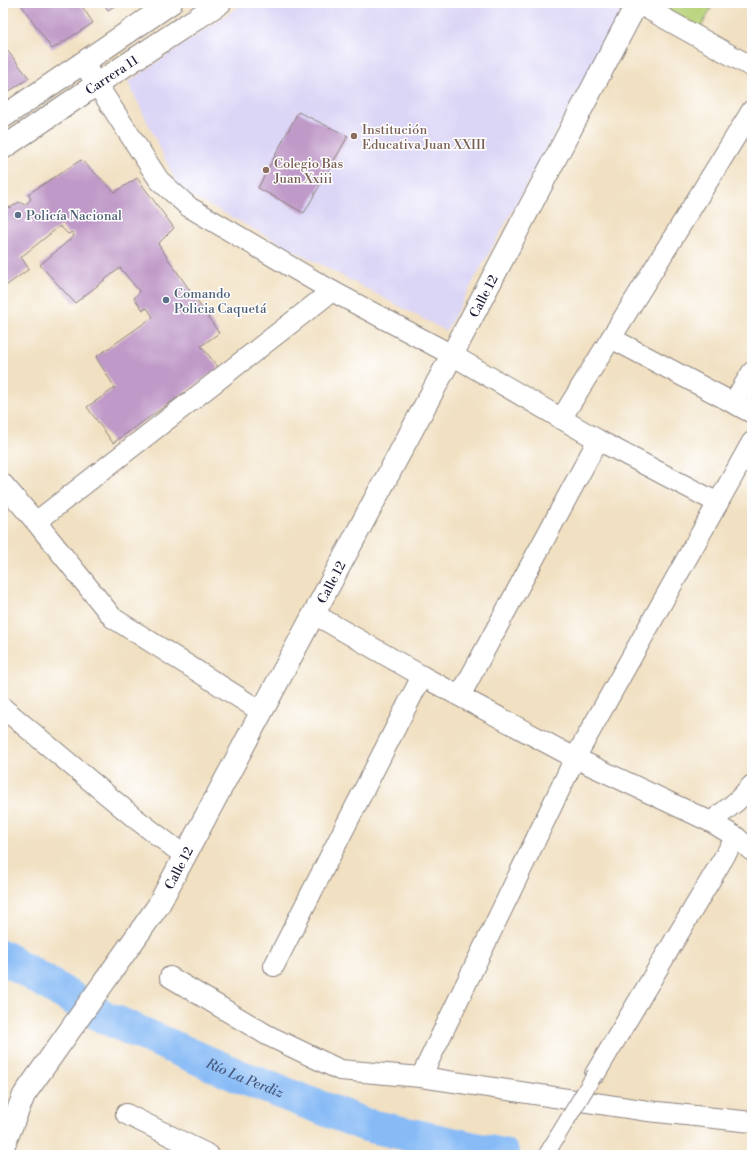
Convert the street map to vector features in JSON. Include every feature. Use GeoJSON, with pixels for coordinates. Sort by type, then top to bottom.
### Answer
{"type":"FeatureCollection","features":[{"type":"Feature","properties":{"kind":"street","name":"Carrera 11"},"geometry":{"type":"LineString","coordinates":[[3,118],[171,3]]}},
{"type":"Feature","properties":{"kind":"street","name":"Carrera 11"},"geometry":{"type":"LineString","coordinates":[[3,148],[220,3]]}},
{"type":"Feature","properties":{"kind":"street"},"geometry":{"type":"LineString","coordinates":[[637,3],[752,67]]}},
{"type":"Feature","properties":{"kind":"street","name":"Calle 12"},"geometry":{"type":"LineString","coordinates":[[3,1147],[24,1095],[158,906],[452,355],[637,3]]}},
{"type":"Feature","properties":{"kind":"street"},"geometry":{"type":"LineString","coordinates":[[83,63],[159,180],[189,207],[332,291],[452,355],[598,440],[718,503]]}},
{"type":"Feature","properties":{"kind":"street"},"geometry":{"type":"LineString","coordinates":[[561,419],[752,110]]}},
{"type":"Feature","properties":{"kind":"street"},"geometry":{"type":"LineString","coordinates":[[36,522],[332,291]]}},
{"type":"Feature","properties":{"kind":"street"},"geometry":{"type":"LineString","coordinates":[[611,338],[752,413]]}},
{"type":"Feature","properties":{"kind":"street"},"geometry":{"type":"LineString","coordinates":[[733,403],[752,372]]}},
{"type":"Feature","properties":{"kind":"street"},"geometry":{"type":"LineString","coordinates":[[460,696],[598,440]]}},
{"type":"Feature","properties":{"kind":"street"},"geometry":{"type":"LineString","coordinates":[[421,1078],[574,758],[752,442]]}},
{"type":"Feature","properties":{"kind":"street"},"geometry":{"type":"LineString","coordinates":[[3,484],[36,522],[112,618],[262,712]]}},
{"type":"Feature","properties":{"kind":"street"},"geometry":{"type":"LineString","coordinates":[[314,614],[422,676],[574,758],[711,822],[736,837],[752,851]]}},
{"type":"Feature","properties":{"kind":"street"},"geometry":{"type":"LineString","coordinates":[[274,966],[422,676]]}},
{"type":"Feature","properties":{"kind":"street"},"geometry":{"type":"LineString","coordinates":[[3,708],[136,819],[185,856]]}},
{"type":"Feature","properties":{"kind":"street"},"geometry":{"type":"LineString","coordinates":[[711,822],[737,801],[752,785]]}},
{"type":"Feature","properties":{"kind":"street"},"geometry":{"type":"LineString","coordinates":[[546,1155],[736,837]]}},
{"type":"Feature","properties":{"kind":"street"},"geometry":{"type":"LineString","coordinates":[[170,976],[267,1035],[340,1070],[421,1078],[648,1111],[752,1122]]}},
{"type":"Feature","properties":{"kind":"street"},"geometry":{"type":"LineString","coordinates":[[126,1114],[209,1155]]}},
{"type":"Feature","properties":{"kind":"shaded area","name":"Institución Educativa Juan XXIII"},"geometry":{"type":"Polygon","coordinates":[[[244,3],[614,3],[624,9],[446,331],[180,190],[128,82],[244,3]]]}},
{"type":"Feature","properties":{"kind":"green space"},"geometry":{"type":"Polygon","coordinates":[[[654,3],[714,3],[700,29],[654,3]]]}},
{"type":"Feature","properties":{"kind":"building"},"geometry":{"type":"Polygon","coordinates":[[[20,3],[80,3],[93,23],[52,49],[20,3]]]}},
{"type":"Feature","properties":{"kind":"building"},"geometry":{"type":"Polygon","coordinates":[[[103,3],[119,3],[108,10],[103,3]]]}},
{"type":"Feature","properties":{"kind":"building"},"geometry":{"type":"Polygon","coordinates":[[[3,45],[29,78],[8,92],[3,85],[3,45]]]}},
{"type":"Feature","properties":{"kind":"building"},"geometry":{"type":"Polygon","coordinates":[[[298,112],[348,136],[304,213],[258,188],[298,112]]]}},
{"type":"Feature","properties":{"kind":"building","name":"Comando Policia Caquetá"},"geometry":{"type":"Polygon","coordinates":[[[81,160],[115,192],[137,178],[174,228],[158,244],[219,333],[201,346],[219,368],[113,443],[87,407],[115,388],[96,357],[153,317],[147,308],[143,310],[134,298],[140,292],[120,268],[75,303],[40,265],[74,236],[72,232],[68,234],[60,226],[21,257],[29,269],[3,288],[3,205],[5,204],[10,208],[19,202],[25,205],[31,199],[28,194],[81,160]]]}},
{"type":"Feature","properties":{"kind":"waterway","name":"Río La Perdiz"},"geometry":{"type":"LineString","coordinates":[[3,957],[104,1017],[241,1077],[366,1125],[503,1155]]}},
{"type":"Feature","properties":{"kind":"place","name":"Institución Educativa Juan XXIII"},"geometry":{"type":"Point","coordinates":[354,136]}},
{"type":"Feature","properties":{"kind":"place","name":"Colegio Bas Juan Xxiii"},"geometry":{"type":"Point","coordinates":[266,170]}},
{"type":"Feature","properties":{"kind":"place","name":"Policía Nacional"},"geometry":{"type":"Point","coordinates":[18,215]}},
{"type":"Feature","properties":{"kind":"place","name":"Comando Policia Caquetá"},"geometry":{"type":"Point","coordinates":[166,300]}}]}
